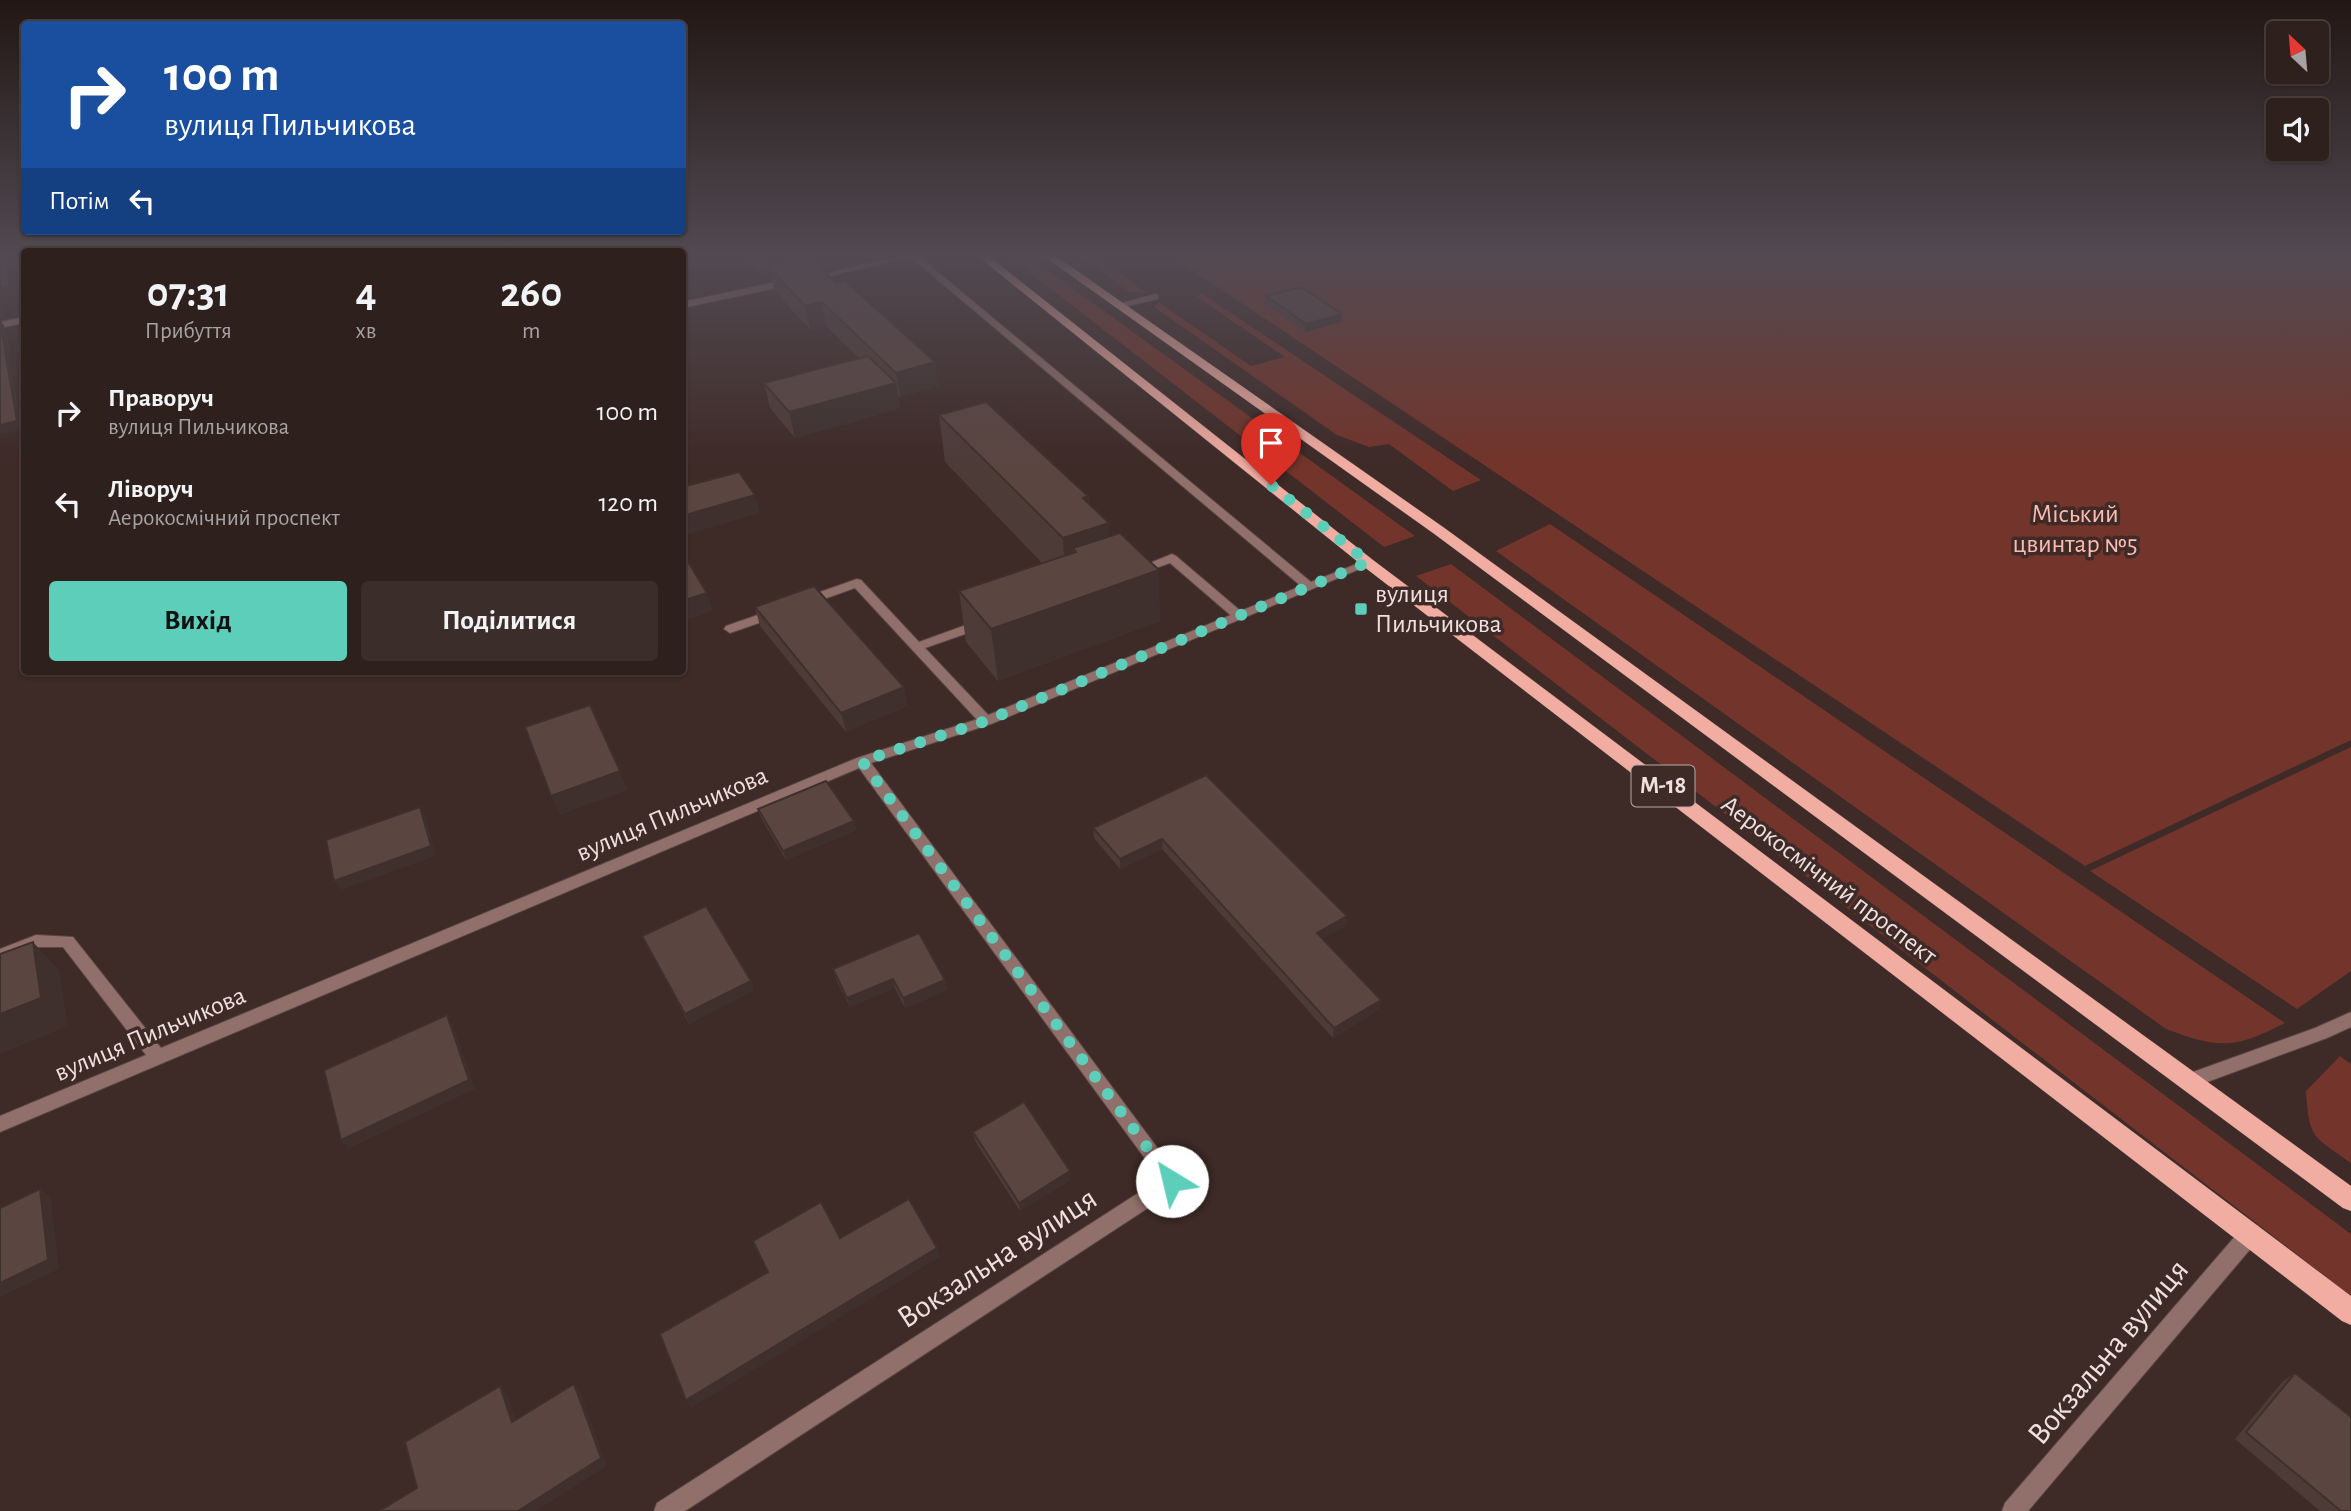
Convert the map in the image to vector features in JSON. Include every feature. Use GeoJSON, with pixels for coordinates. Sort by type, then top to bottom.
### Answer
{"type":"FeatureCollection","features":[{"type":"Feature","properties":{"kind":"main road","name":"Аерокосмічний проспект"},"geometry":{"type":"LineString","coordinates":[[1069,325],[1368,562],[2251,1233],[2351,1312]]}},
{"type":"Feature","properties":{"kind":"main road","name":"Аерокосмічний проспект"},"geometry":{"type":"LineString","coordinates":[[1147,325],[1407,508],[2351,1200]]}},
{"type":"Feature","properties":{"kind":"street"},"geometry":{"type":"LineString","coordinates":[[996,325],[1309,587]]}},
{"type":"Feature","properties":{"kind":"street"},"geometry":{"type":"LineString","coordinates":[[1121,576],[1172,558],[1240,616]]}},
{"type":"Feature","properties":{"kind":"street","name":"вулиця Пильчикова"},"geometry":{"type":"LineString","coordinates":[[0,1124],[862,761],[986,721],[1368,562]]}},
{"type":"Feature","properties":{"kind":"street"},"geometry":{"type":"LineString","coordinates":[[730,629],[857,583],[986,721]]}},
{"type":"Feature","properties":{"kind":"street"},"geometry":{"type":"LineString","coordinates":[[916,647],[993,620]]}},
{"type":"Feature","properties":{"kind":"street","name":"Вокзальна вулиця"},"geometry":{"type":"LineString","coordinates":[[665,1511],[1172,1181],[862,761]]}},
{"type":"Feature","properties":{"kind":"street"},"geometry":{"type":"LineString","coordinates":[[0,956],[36,941],[67,941],[158,1057]]}},
{"type":"Feature","properties":{"kind":"street"},"geometry":{"type":"LineString","coordinates":[[2188,1081],[2321,1033],[2351,1019]]}},
{"type":"Feature","properties":{"kind":"street","name":"Вокзальна вулиця"},"geometry":{"type":"LineString","coordinates":[[2013,1511],[2251,1233]]}},
{"type":"Feature","properties":{"kind":"green space"},"geometry":{"type":"Polygon","coordinates":[[[1097,325],[1123,325],[1415,536],[1384,547],[1097,325]]]}},
{"type":"Feature","properties":{"kind":"green space"},"geometry":{"type":"Polygon","coordinates":[[[1179,325],[1191,325],[1251,366],[1285,357],[1237,325],[1248,325],[1481,480],[1453,491],[1389,444],[1369,447],[1337,435],[1179,325]]]}},
{"type":"Feature","properties":{"kind":"green space","name":"Міський цвинтар №5"},"geometry":{"type":"Polygon","coordinates":[[[1274,325],[2351,325],[2351,740],[2085,866],[1274,325]]]}},
{"type":"Feature","properties":{"kind":"green space"},"geometry":{"type":"Polygon","coordinates":[[[1550,524],[2285,1023],[2253,1038],[2227,1043],[2200,1040],[2166,1029],[1496,551],[1550,524]]]}},
{"type":"Feature","properties":{"kind":"green space"},"geometry":{"type":"Polygon","coordinates":[[[1451,564],[2351,1234],[2351,1296],[1416,576],[1451,564]]]}},
{"type":"Feature","properties":{"kind":"green space"},"geometry":{"type":"Polygon","coordinates":[[[2351,747],[2351,971],[2297,1009],[2090,871],[2351,747]]]}},
{"type":"Feature","properties":{"kind":"green space"},"geometry":{"type":"Polygon","coordinates":[[[2340,1056],[2351,1064],[2351,1163],[2315,1135],[2307,1107],[2306,1091],[2340,1056]]]}},
{"type":"Feature","properties":{"kind":"building"},"geometry":{"type":"Polygon","coordinates":[[[0,325],[1,325],[17,421],[0,425],[0,325]]]}},
{"type":"Feature","properties":{"kind":"building"},"geometry":{"type":"Polygon","coordinates":[[[845,325],[893,325],[935,362],[896,373],[845,325]]]}},
{"type":"Feature","properties":{"kind":"building"},"geometry":{"type":"Polygon","coordinates":[[[868,356],[896,383],[789,412],[764,383],[868,356]]]}},
{"type":"Feature","properties":{"kind":"building"},"geometry":{"type":"Polygon","coordinates":[[[986,402],[1088,496],[1083,498],[1109,523],[1063,538],[939,415],[986,402]]]}},
{"type":"Feature","properties":{"kind":"building"},"geometry":{"type":"Polygon","coordinates":[[[739,472],[755,495],[686,515],[686,486],[739,472]]]}},
{"type":"Feature","properties":{"kind":"building"},"geometry":{"type":"Polygon","coordinates":[[[1120,533],[1159,570],[991,629],[959,591],[1076,552],[1073,548],[1120,533]]]}},
{"type":"Feature","properties":{"kind":"building"},"geometry":{"type":"Polygon","coordinates":[[[686,559],[707,593],[686,600],[686,559]]]}},
{"type":"Feature","properties":{"kind":"building"},"geometry":{"type":"Polygon","coordinates":[[[814,586],[904,687],[841,713],[755,607],[814,586]]]}},
{"type":"Feature","properties":{"kind":"building"},"geometry":{"type":"Polygon","coordinates":[[[590,705],[620,771],[551,796],[525,727],[590,705]]]}},
{"type":"Feature","properties":{"kind":"building"},"geometry":{"type":"Polygon","coordinates":[[[1206,775],[1347,916],[1317,933],[1381,1000],[1334,1028],[1162,839],[1120,859],[1093,828],[1206,775]]]}},
{"type":"Feature","properties":{"kind":"building"},"geometry":{"type":"Polygon","coordinates":[[[826,781],[854,821],[783,851],[758,809],[826,781]]]}},
{"type":"Feature","properties":{"kind":"building"},"geometry":{"type":"Polygon","coordinates":[[[420,807],[431,846],[334,881],[326,840],[420,807]]]}},
{"type":"Feature","properties":{"kind":"building"},"geometry":{"type":"Polygon","coordinates":[[[706,906],[751,981],[685,1014],[642,936],[706,906]]]}},
{"type":"Feature","properties":{"kind":"building"},"geometry":{"type":"Polygon","coordinates":[[[919,933],[945,980],[903,998],[893,979],[847,998],[833,969],[919,933]]]}},
{"type":"Feature","properties":{"kind":"building"},"geometry":{"type":"Polygon","coordinates":[[[33,942],[41,998],[0,1014],[0,954],[33,942]]]}},
{"type":"Feature","properties":{"kind":"building"},"geometry":{"type":"Polygon","coordinates":[[[447,1015],[469,1080],[341,1140],[324,1070],[447,1015]]]}},
{"type":"Feature","properties":{"kind":"building"},"geometry":{"type":"Polygon","coordinates":[[[1024,1102],[1070,1171],[1019,1203],[973,1132],[1024,1102]]]}},
{"type":"Feature","properties":{"kind":"building"},"geometry":{"type":"Polygon","coordinates":[[[40,1189],[48,1260],[0,1283],[0,1208],[40,1189]]]}},
{"type":"Feature","properties":{"kind":"building"},"geometry":{"type":"Polygon","coordinates":[[[909,1199],[937,1248],[686,1400],[660,1334],[768,1272],[753,1241],[821,1202],[840,1238],[909,1199]]]}},
{"type":"Feature","properties":{"kind":"building"},"geometry":{"type":"Polygon","coordinates":[[[2295,1373],[2351,1417],[2351,1511],[2341,1511],[2246,1432],[2295,1373]]]}},
{"type":"Feature","properties":{"kind":"building"},"geometry":{"type":"Polygon","coordinates":[[[574,1384],[601,1458],[518,1511],[379,1511],[417,1488],[405,1442],[500,1386],[512,1422],[574,1384]]]}},
{"type":"Feature","properties":{"kind":"place","name":"вулиця Пильчикова"},"geometry":{"type":"Point","coordinates":[1361,609]}},
{"type":"Feature","properties":{"kind":"route"},"geometry":{"type":"LineString","coordinates":[[1172,1181],[862,761],[986,721],[1368,562],[1271,485]]}}]}
